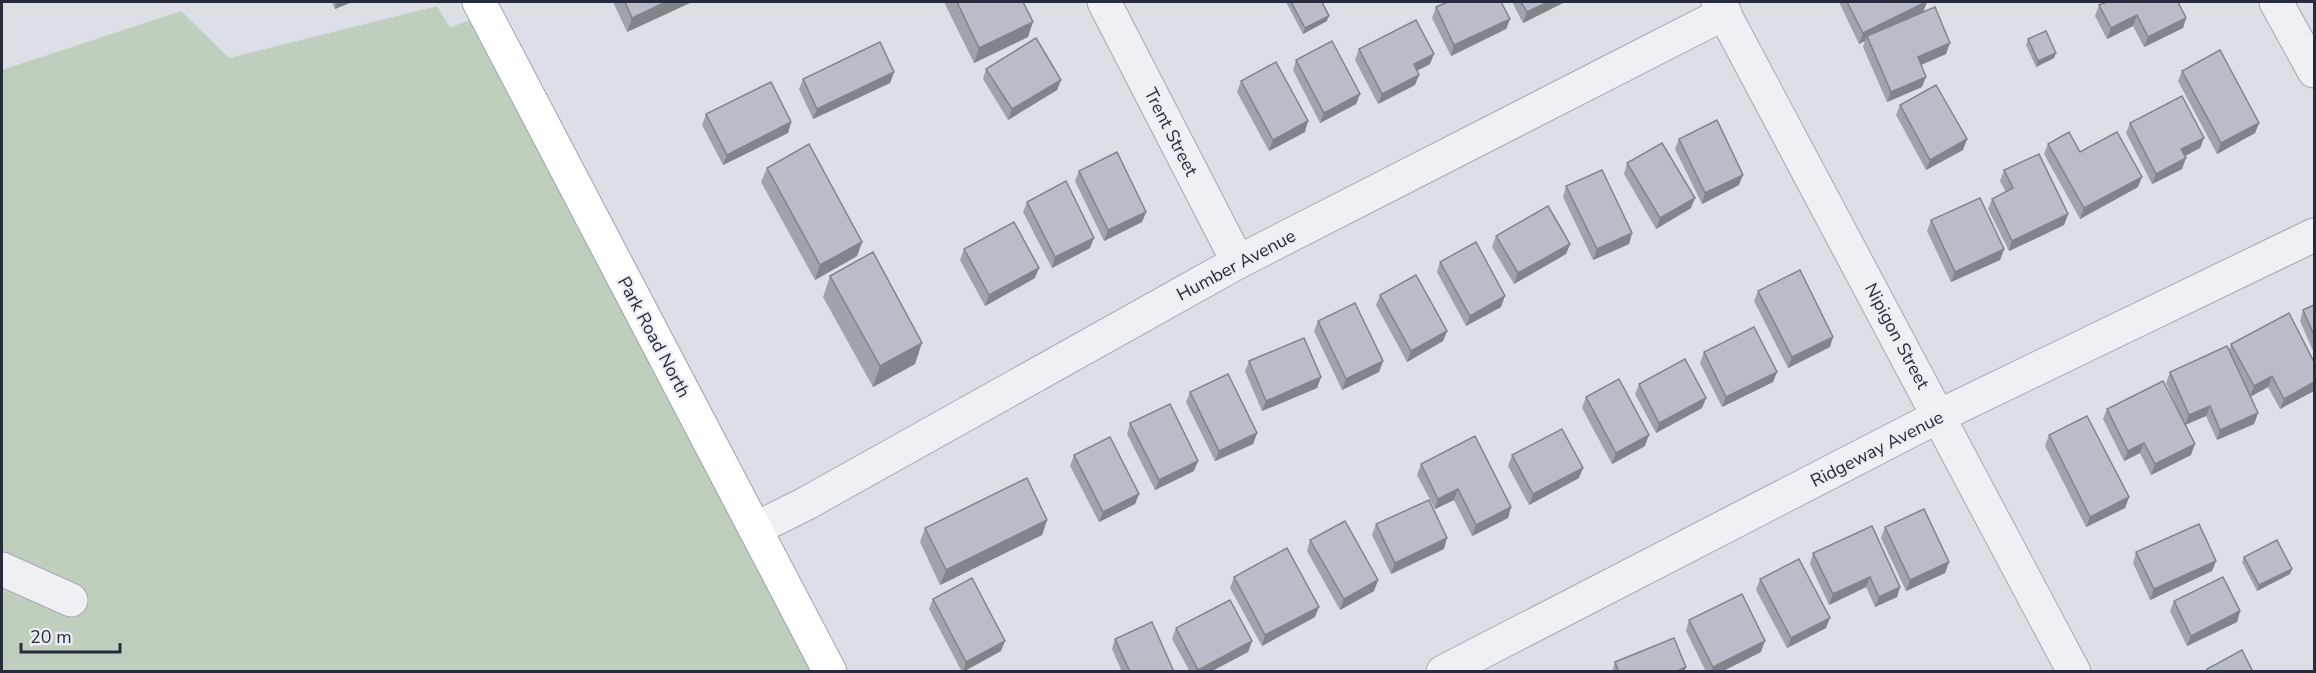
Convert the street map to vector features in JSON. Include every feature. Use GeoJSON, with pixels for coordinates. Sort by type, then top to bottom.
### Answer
{"type":"FeatureCollection","features":[{"type":"Feature","properties":{"kind":"main road","name":"Park Road North"},"geometry":{"type":"LineString","coordinates":[[478,2],[830,672]]}},
{"type":"Feature","properties":{"kind":"street","name":"Trent Street"},"geometry":{"type":"LineString","coordinates":[[1104,2],[1238,262]]}},
{"type":"Feature","properties":{"kind":"street"},"geometry":{"type":"LineString","coordinates":[[2276,2],[2314,71]]}},
{"type":"Feature","properties":{"kind":"street","name":"Humber Avenue"},"geometry":{"type":"LineString","coordinates":[[755,529],[807,503],[1238,262],[1721,7]]}},
{"type":"Feature","properties":{"kind":"street","name":"Nipigon Street"},"geometry":{"type":"LineString","coordinates":[[1721,7],[2074,672]]}},
{"type":"Feature","properties":{"kind":"street","name":"Ridgeway Avenue"},"geometry":{"type":"LineString","coordinates":[[1443,672],[1476,664],[1939,416],[2314,235]]}},
{"type":"Feature","properties":{"kind":"street"},"geometry":{"type":"LineString","coordinates":[[2,568],[71,600]]}},
{"type":"Feature","properties":{"kind":"green space"},"geometry":{"type":"Polygon","coordinates":[[[437,6],[450,28],[490,11],[836,671],[2,671],[2,70],[181,11],[229,58],[437,6]]]}},
{"type":"Feature","properties":{"kind":"building"},"geometry":{"type":"Polygon","coordinates":[[[625,2],[666,2],[632,18],[625,2]]]}},
{"type":"Feature","properties":{"kind":"building"},"geometry":{"type":"Polygon","coordinates":[[[957,2],[1023,2],[1033,22],[979,48],[957,2]]]}},
{"type":"Feature","properties":{"kind":"building"},"geometry":{"type":"Polygon","coordinates":[[[1291,2],[1322,2],[1329,16],[1305,28],[1291,2]]]}},
{"type":"Feature","properties":{"kind":"building"},"geometry":{"type":"Polygon","coordinates":[[[1448,2],[1501,2],[1510,19],[1454,45],[1436,7],[1448,2]]]}},
{"type":"Feature","properties":{"kind":"building"},"geometry":{"type":"Polygon","coordinates":[[[1521,2],[1548,2],[1527,12],[1521,2]]]}},
{"type":"Feature","properties":{"kind":"building"},"geometry":{"type":"Polygon","coordinates":[[[1847,2],[1926,2],[1863,33],[1847,2]]]}},
{"type":"Feature","properties":{"kind":"building"},"geometry":{"type":"Polygon","coordinates":[[[2107,2],[2178,2],[2186,18],[2148,37],[2137,15],[2111,28],[2099,5],[2107,2]]]}},
{"type":"Feature","properties":{"kind":"building"},"geometry":{"type":"Polygon","coordinates":[[[1935,7],[1950,43],[1918,57],[1926,77],[1891,92],[1867,36],[1935,7]]]}},
{"type":"Feature","properties":{"kind":"building"},"geometry":{"type":"Polygon","coordinates":[[[1416,20],[1434,54],[1414,64],[1419,75],[1382,94],[1359,49],[1416,20]]]}},
{"type":"Feature","properties":{"kind":"building"},"geometry":{"type":"Polygon","coordinates":[[[2046,31],[2056,53],[2038,61],[2028,39],[2046,31]]]}},
{"type":"Feature","properties":{"kind":"building"},"geometry":{"type":"Polygon","coordinates":[[[1036,38],[1061,80],[1012,109],[986,69],[1036,38]]]}},
{"type":"Feature","properties":{"kind":"building"},"geometry":{"type":"Polygon","coordinates":[[[1332,41],[1360,94],[1324,113],[1296,60],[1332,41]]]}},
{"type":"Feature","properties":{"kind":"building"},"geometry":{"type":"Polygon","coordinates":[[[880,42],[894,72],[817,109],[803,79],[880,42]]]}},
{"type":"Feature","properties":{"kind":"building"},"geometry":{"type":"Polygon","coordinates":[[[2220,50],[2259,123],[2221,143],[2182,71],[2220,50]]]}},
{"type":"Feature","properties":{"kind":"building"},"geometry":{"type":"Polygon","coordinates":[[[1276,62],[1308,121],[1273,140],[1241,81],[1276,62]]]}},
{"type":"Feature","properties":{"kind":"building"},"geometry":{"type":"Polygon","coordinates":[[[771,82],[791,122],[727,155],[706,114],[771,82]]]}},
{"type":"Feature","properties":{"kind":"building"},"geometry":{"type":"Polygon","coordinates":[[[1936,85],[1967,139],[1930,160],[1900,105],[1936,85]]]}},
{"type":"Feature","properties":{"kind":"building"},"geometry":{"type":"Polygon","coordinates":[[[2182,96],[2204,138],[2181,149],[2186,158],[2156,174],[2130,123],[2182,96]]]}},
{"type":"Feature","properties":{"kind":"building"},"geometry":{"type":"Polygon","coordinates":[[[1717,120],[1743,175],[1705,193],[1679,139],[1717,120]]]}},
{"type":"Feature","properties":{"kind":"building"},"geometry":{"type":"Polygon","coordinates":[[[2069,132],[2080,152],[2117,132],[2142,177],[2084,208],[2048,144],[2069,132]]]}},
{"type":"Feature","properties":{"kind":"building"},"geometry":{"type":"Polygon","coordinates":[[[1662,143],[1695,198],[1660,218],[1627,163],[1662,143]]]}},
{"type":"Feature","properties":{"kind":"building"},"geometry":{"type":"Polygon","coordinates":[[[809,144],[862,242],[820,265],[767,168],[809,144]]]}},
{"type":"Feature","properties":{"kind":"building"},"geometry":{"type":"Polygon","coordinates":[[[1117,152],[1146,212],[1108,230],[1079,171],[1117,152]]]}},
{"type":"Feature","properties":{"kind":"building"},"geometry":{"type":"Polygon","coordinates":[[[2039,154],[2068,214],[2012,241],[1992,199],[2013,188],[2004,170],[2039,154]]]}},
{"type":"Feature","properties":{"kind":"building"},"geometry":{"type":"Polygon","coordinates":[[[1602,170],[1632,233],[1597,249],[1566,186],[1602,170]]]}},
{"type":"Feature","properties":{"kind":"building"},"geometry":{"type":"Polygon","coordinates":[[[1066,181],[1094,238],[1055,257],[1027,202],[1066,181]]]}},
{"type":"Feature","properties":{"kind":"building"},"geometry":{"type":"Polygon","coordinates":[[[1980,198],[2004,249],[1955,272],[1931,220],[1980,198]]]}},
{"type":"Feature","properties":{"kind":"building"},"geometry":{"type":"Polygon","coordinates":[[[1548,206],[1570,244],[1518,273],[1496,236],[1548,206]]]}},
{"type":"Feature","properties":{"kind":"building"},"geometry":{"type":"Polygon","coordinates":[[[1014,222],[1039,268],[989,295],[964,249],[1014,222]]]}},
{"type":"Feature","properties":{"kind":"building"},"geometry":{"type":"Polygon","coordinates":[[[1476,242],[1505,296],[1470,316],[1440,262],[1476,242]]]}},
{"type":"Feature","properties":{"kind":"building"},"geometry":{"type":"Polygon","coordinates":[[[873,252],[922,343],[880,366],[830,276],[873,252]]]}},
{"type":"Feature","properties":{"kind":"building"},"geometry":{"type":"Polygon","coordinates":[[[1800,270],[1833,337],[1792,357],[1758,291],[1800,270]]]}},
{"type":"Feature","properties":{"kind":"building"},"geometry":{"type":"Polygon","coordinates":[[[1416,275],[1447,331],[1411,351],[1380,295],[1416,275]]]}},
{"type":"Feature","properties":{"kind":"building"},"geometry":{"type":"Polygon","coordinates":[[[1355,303],[1383,361],[1346,379],[1318,321],[1355,303]]]}},
{"type":"Feature","properties":{"kind":"building"},"geometry":{"type":"Polygon","coordinates":[[[2314,305],[2314,335],[2303,310],[2314,305]]]}},
{"type":"Feature","properties":{"kind":"building"},"geometry":{"type":"Polygon","coordinates":[[[2289,313],[2314,362],[2314,382],[2284,399],[2272,376],[2254,386],[2231,344],[2289,313]]]}},
{"type":"Feature","properties":{"kind":"building"},"geometry":{"type":"Polygon","coordinates":[[[1754,327],[1777,372],[1726,397],[1704,352],[1754,327]]]}},
{"type":"Feature","properties":{"kind":"building"},"geometry":{"type":"Polygon","coordinates":[[[1304,338],[1321,377],[1266,401],[1249,361],[1304,338]]]}},
{"type":"Feature","properties":{"kind":"building"},"geometry":{"type":"Polygon","coordinates":[[[2227,346],[2258,413],[2220,430],[2210,406],[2189,415],[2170,372],[2227,346]]]}},
{"type":"Feature","properties":{"kind":"building"},"geometry":{"type":"Polygon","coordinates":[[[1685,359],[1706,398],[1659,423],[1639,384],[1685,359]]]}},
{"type":"Feature","properties":{"kind":"building"},"geometry":{"type":"Polygon","coordinates":[[[1228,374],[1257,433],[1219,451],[1190,392],[1228,374]]]}},
{"type":"Feature","properties":{"kind":"building"},"geometry":{"type":"Polygon","coordinates":[[[1619,379],[1649,435],[1616,453],[1586,397],[1619,379]]]}},
{"type":"Feature","properties":{"kind":"building"},"geometry":{"type":"Polygon","coordinates":[[[2163,381],[2195,444],[2155,464],[2144,443],[2128,451],[2107,409],[2163,381]]]}},
{"type":"Feature","properties":{"kind":"building"},"geometry":{"type":"Polygon","coordinates":[[[1170,404],[1198,461],[1159,480],[1130,423],[1170,404]]]}},
{"type":"Feature","properties":{"kind":"building"},"geometry":{"type":"Polygon","coordinates":[[[2087,416],[2129,497],[2090,517],[2049,435],[2087,416]]]}},
{"type":"Feature","properties":{"kind":"building"},"geometry":{"type":"Polygon","coordinates":[[[1562,429],[1583,468],[1533,494],[1512,455],[1562,429]]]}},
{"type":"Feature","properties":{"kind":"building"},"geometry":{"type":"Polygon","coordinates":[[[1475,436],[1511,507],[1476,525],[1458,489],[1438,499],[1421,464],[1475,436]]]}},
{"type":"Feature","properties":{"kind":"building"},"geometry":{"type":"Polygon","coordinates":[[[1110,437],[1139,494],[1103,512],[1074,455],[1110,437]]]}},
{"type":"Feature","properties":{"kind":"building"},"geometry":{"type":"Polygon","coordinates":[[[1027,478],[1047,520],[946,570],[925,528],[1027,478]]]}},
{"type":"Feature","properties":{"kind":"building"},"geometry":{"type":"Polygon","coordinates":[[[1429,500],[1447,538],[1395,563],[1376,524],[1429,500]]]}},
{"type":"Feature","properties":{"kind":"building"},"geometry":{"type":"Polygon","coordinates":[[[1924,509],[1949,562],[1910,580],[1885,527],[1924,509]]]}},
{"type":"Feature","properties":{"kind":"building"},"geometry":{"type":"Polygon","coordinates":[[[1345,521],[1378,580],[1344,599],[1310,540],[1345,521]]]}},
{"type":"Feature","properties":{"kind":"building"},"geometry":{"type":"Polygon","coordinates":[[[2199,524],[2216,561],[2154,589],[2136,552],[2199,524]]]}},
{"type":"Feature","properties":{"kind":"building"},"geometry":{"type":"Polygon","coordinates":[[[1872,526],[1900,587],[1879,597],[1870,577],[1833,594],[1813,553],[1872,526]]]}},
{"type":"Feature","properties":{"kind":"building"},"geometry":{"type":"Polygon","coordinates":[[[2277,540],[2292,569],[2259,585],[2244,557],[2277,540]]]}},
{"type":"Feature","properties":{"kind":"building"},"geometry":{"type":"Polygon","coordinates":[[[1287,548],[1319,607],[1265,635],[1234,577],[1287,548]]]}},
{"type":"Feature","properties":{"kind":"building"},"geometry":{"type":"Polygon","coordinates":[[[1799,559],[1830,618],[1791,638],[1760,579],[1799,559]]]}},
{"type":"Feature","properties":{"kind":"building"},"geometry":{"type":"Polygon","coordinates":[[[2223,577],[2240,611],[2191,636],[2174,601],[2223,577]]]}},
{"type":"Feature","properties":{"kind":"building"},"geometry":{"type":"Polygon","coordinates":[[[972,578],[1005,641],[966,662],[933,599],[972,578]]]}},
{"type":"Feature","properties":{"kind":"building"},"geometry":{"type":"Polygon","coordinates":[[[1742,594],[1765,641],[1713,667],[1689,620],[1742,594]]]}},
{"type":"Feature","properties":{"kind":"building"},"geometry":{"type":"Polygon","coordinates":[[[1230,600],[1252,641],[1198,670],[1176,628],[1230,600]]]}},
{"type":"Feature","properties":{"kind":"building"},"geometry":{"type":"Polygon","coordinates":[[[1152,622],[1174,672],[1130,672],[1115,639],[1152,622]]]}},
{"type":"Feature","properties":{"kind":"building"},"geometry":{"type":"Polygon","coordinates":[[[1674,638],[1686,667],[1675,672],[1619,672],[1615,662],[1674,638]]]}},
{"type":"Feature","properties":{"kind":"building"},"geometry":{"type":"Polygon","coordinates":[[[2242,650],[2253,672],[2208,672],[2207,669],[2242,650]]]}}]}
